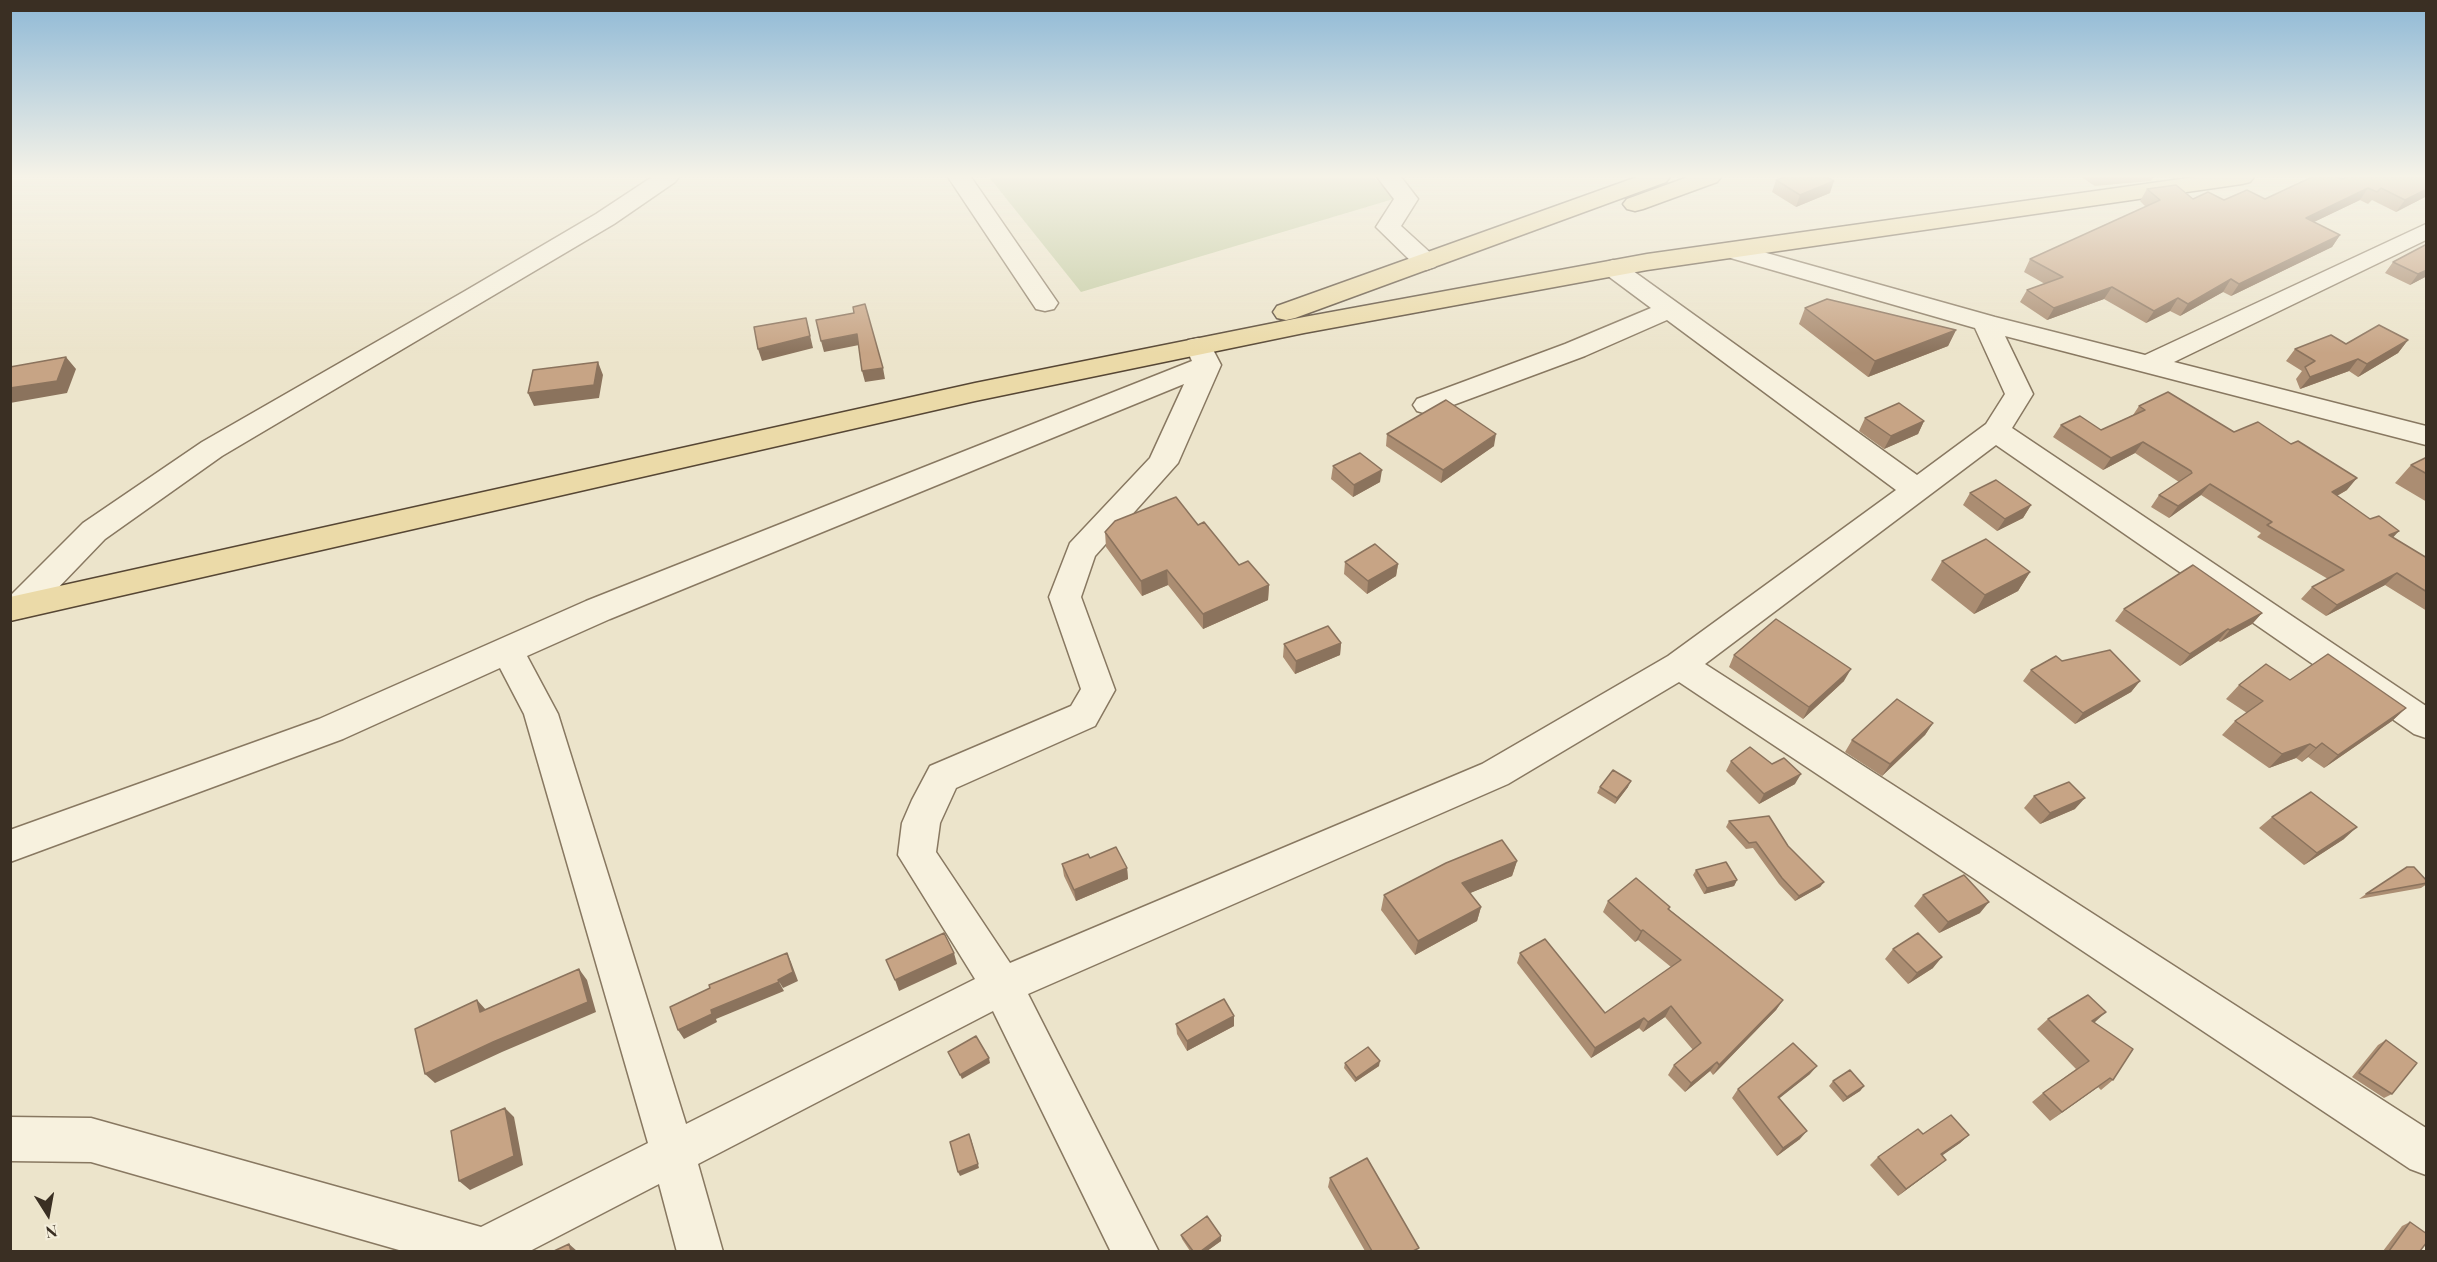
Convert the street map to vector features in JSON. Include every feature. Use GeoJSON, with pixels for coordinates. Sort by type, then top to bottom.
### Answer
{"type":"FeatureCollection","features":[{"type":"Feature","properties":{"kind":"main road"},"geometry":{"type":"LineString","coordinates":[[16,607],[963,394],[1202,356],[1304,325],[1516,236]]}},
{"type":"Feature","properties":{"kind":"main road"},"geometry":{"type":"LineString","coordinates":[[1202,356],[1287,311],[1434,270],[1535,236]]}},
{"type":"Feature","properties":{"kind":"main road"},"geometry":{"type":"LineString","coordinates":[[1304,325],[1612,268],[1828,236]]}},
{"type":"Feature","properties":{"kind":"main road"},"geometry":{"type":"LineString","coordinates":[[1434,270],[1456,291],[1466,294]]}},
{"type":"Feature","properties":{"kind":"street"},"geometry":{"type":"LineString","coordinates":[[16,607],[94,531],[212,448],[577,236]]}},
{"type":"Feature","properties":{"kind":"street"},"geometry":{"type":"LineString","coordinates":[[999,236],[1045,303]]}},
{"type":"Feature","properties":{"kind":"street"},"geometry":{"type":"LineString","coordinates":[[1398,236],[1434,270]]}},
{"type":"Feature","properties":{"kind":"street"},"geometry":{"type":"LineString","coordinates":[[2146,365],[2417,236]]}},
{"type":"Feature","properties":{"kind":"street"},"geometry":{"type":"LineString","coordinates":[[1729,250],[1986,323],[2427,435]]}},
{"type":"Feature","properties":{"kind":"street"},"geometry":{"type":"LineString","coordinates":[[1612,268],[1916,489]]}},
{"type":"Feature","properties":{"kind":"street"},"geometry":{"type":"LineString","coordinates":[[1427,405],[1575,350],[1671,309]]}},
{"type":"Feature","properties":{"kind":"street"},"geometry":{"type":"LineString","coordinates":[[10,1139],[91,1140],[481,1251],[1002,986],[1495,774],[1680,665],[1996,431],[2019,394],[1986,323]]}},
{"type":"Feature","properties":{"kind":"street"},"geometry":{"type":"LineString","coordinates":[[10,846],[331,729],[598,610],[1202,356]]}},
{"type":"Feature","properties":{"kind":"street"},"geometry":{"type":"LineString","coordinates":[[1136,1251],[1002,986],[917,855],[921,823],[930,800],[943,777],[1083,716],[1098,690],[1065,597],[1081,551],[1163,463],[1202,356]]}},
{"type":"Feature","properties":{"kind":"street"},"geometry":{"type":"LineString","coordinates":[[1996,431],[2427,724]]}},
{"type":"Feature","properties":{"kind":"street"},"geometry":{"type":"LineString","coordinates":[[507,650],[541,714],[673,1152],[700,1251]]}},
{"type":"Feature","properties":{"kind":"street"},"geometry":{"type":"LineString","coordinates":[[1680,665],[2427,1153]]}},
{"type":"Feature","properties":{"kind":"green space"},"geometry":{"type":"Polygon","coordinates":[[[1036,236],[1270,236],[1081,292],[1036,236]]]}},
{"type":"Feature","properties":{"kind":"building"},"geometry":{"type":"Polygon","coordinates":[[[2081,236],[2338,236],[2239,284],[2231,279],[2188,304],[2178,298],[2154,311],[2112,287],[2054,308],[2027,290],[2063,277],[2030,259],[2081,236]]]}},
{"type":"Feature","properties":{"kind":"building"},"geometry":{"type":"Polygon","coordinates":[[[2427,244],[2427,270],[2418,274],[2393,262],[2427,244]]]}},
{"type":"Feature","properties":{"kind":"building"},"geometry":{"type":"Polygon","coordinates":[[[1827,299],[1956,330],[1875,361],[1805,308],[1827,299]]]}},
{"type":"Feature","properties":{"kind":"building"},"geometry":{"type":"Polygon","coordinates":[[[865,304],[883,368],[862,371],[857,334],[821,341],[816,320],[854,313],[853,307],[865,304]]]}},
{"type":"Feature","properties":{"kind":"building"},"geometry":{"type":"Polygon","coordinates":[[[806,318],[810,336],[758,349],[754,327],[806,318]]]}},
{"type":"Feature","properties":{"kind":"building"},"geometry":{"type":"Polygon","coordinates":[[[2379,325],[2408,340],[2367,364],[2358,359],[2310,377],[2305,367],[2315,361],[2295,349],[2331,335],[2346,344],[2379,325]]]}},
{"type":"Feature","properties":{"kind":"building"},"geometry":{"type":"Polygon","coordinates":[[[66,357],[57,381],[10,388],[10,367],[66,357]]]}},
{"type":"Feature","properties":{"kind":"building"},"geometry":{"type":"Polygon","coordinates":[[[598,362],[594,385],[528,393],[533,370],[598,362]]]}},
{"type":"Feature","properties":{"kind":"building"},"geometry":{"type":"Polygon","coordinates":[[[2168,392],[2234,432],[2258,422],[2291,444],[2298,441],[2357,478],[2332,492],[2370,519],[2379,516],[2399,531],[2389,535],[2427,558],[2427,592],[2397,573],[2337,605],[2312,587],[2344,570],[2267,525],[2272,522],[2210,484],[2178,506],[2159,495],[2192,473],[2191,471],[2143,442],[2111,458],[2061,425],[2080,416],[2101,430],[2145,410],[2139,406],[2168,392]]]}},
{"type":"Feature","properties":{"kind":"building"},"geometry":{"type":"Polygon","coordinates":[[[1446,400],[1496,434],[1443,470],[1387,434],[1446,400]]]}},
{"type":"Feature","properties":{"kind":"building"},"geometry":{"type":"Polygon","coordinates":[[[1899,403],[1924,421],[1891,436],[1865,418],[1899,403]]]}},
{"type":"Feature","properties":{"kind":"building"},"geometry":{"type":"Polygon","coordinates":[[[1360,453],[1382,470],[1354,485],[1333,466],[1360,453]]]}},
{"type":"Feature","properties":{"kind":"building"},"geometry":{"type":"Polygon","coordinates":[[[2427,457],[2427,474],[2411,465],[2427,457]]]}},
{"type":"Feature","properties":{"kind":"building"},"geometry":{"type":"Polygon","coordinates":[[[1996,480],[2031,505],[2005,519],[1970,493],[1996,480]]]}},
{"type":"Feature","properties":{"kind":"building"},"geometry":{"type":"Polygon","coordinates":[[[1176,497],[1198,525],[1204,522],[1239,565],[1248,561],[1269,585],[1203,614],[1167,570],[1141,581],[1105,532],[1115,521],[1176,497]]]}},
{"type":"Feature","properties":{"kind":"building"},"geometry":{"type":"Polygon","coordinates":[[[1986,539],[2030,572],[1985,595],[1942,561],[1986,539]]]}},
{"type":"Feature","properties":{"kind":"building"},"geometry":{"type":"Polygon","coordinates":[[[1375,544],[1398,564],[1368,581],[1345,562],[1375,544]]]}},
{"type":"Feature","properties":{"kind":"building"},"geometry":{"type":"Polygon","coordinates":[[[2193,565],[2262,613],[2228,629],[2190,654],[2124,609],[2193,565]]]}},
{"type":"Feature","properties":{"kind":"building"},"geometry":{"type":"Polygon","coordinates":[[[1776,619],[1851,669],[1809,707],[1734,655],[1776,619]]]}},
{"type":"Feature","properties":{"kind":"building"},"geometry":{"type":"Polygon","coordinates":[[[1328,626],[1341,643],[1296,661],[1284,644],[1328,626]]]}},
{"type":"Feature","properties":{"kind":"building"},"geometry":{"type":"Polygon","coordinates":[[[2110,650],[2140,681],[2083,713],[2031,670],[2056,656],[2062,661],[2110,650]]]}},
{"type":"Feature","properties":{"kind":"building"},"geometry":{"type":"Polygon","coordinates":[[[2328,654],[2406,708],[2338,755],[2322,743],[2316,748],[2310,744],[2282,754],[2235,721],[2263,701],[2239,685],[2266,664],[2290,680],[2328,654]]]}},
{"type":"Feature","properties":{"kind":"building"},"geometry":{"type":"Polygon","coordinates":[[[1897,699],[1933,723],[1890,764],[1852,740],[1897,699]]]}},
{"type":"Feature","properties":{"kind":"building"},"geometry":{"type":"Polygon","coordinates":[[[1750,747],[1772,764],[1784,758],[1801,774],[1764,794],[1731,761],[1750,747]]]}},
{"type":"Feature","properties":{"kind":"building"},"geometry":{"type":"Polygon","coordinates":[[[1613,770],[1631,781],[1617,798],[1600,787],[1613,770]]]}},
{"type":"Feature","properties":{"kind":"building"},"geometry":{"type":"Polygon","coordinates":[[[2069,782],[2085,798],[2050,813],[2034,796],[2069,782]]]}},
{"type":"Feature","properties":{"kind":"building"},"geometry":{"type":"Polygon","coordinates":[[[2311,792],[2357,827],[2317,853],[2272,817],[2311,792]]]}},
{"type":"Feature","properties":{"kind":"building"},"geometry":{"type":"Polygon","coordinates":[[[1769,816],[1788,846],[1824,882],[1799,896],[1782,878],[1756,842],[1749,843],[1729,821],[1769,816]]]}},
{"type":"Feature","properties":{"kind":"building"},"geometry":{"type":"Polygon","coordinates":[[[1502,840],[1517,861],[1462,883],[1481,907],[1418,941],[1384,895],[1446,863],[1502,840]]]}},
{"type":"Feature","properties":{"kind":"building"},"geometry":{"type":"Polygon","coordinates":[[[1116,847],[1127,868],[1074,890],[1062,864],[1088,854],[1090,858],[1116,847]]]}},
{"type":"Feature","properties":{"kind":"building"},"geometry":{"type":"Polygon","coordinates":[[[1726,862],[1737,880],[1707,888],[1696,870],[1726,862]]]}},
{"type":"Feature","properties":{"kind":"building"},"geometry":{"type":"Polygon","coordinates":[[[2407,867],[2414,867],[2427,883],[2366,894],[2407,867]]]}},
{"type":"Feature","properties":{"kind":"building"},"geometry":{"type":"Polygon","coordinates":[[[1964,875],[1989,902],[1948,922],[1923,895],[1964,875]]]}},
{"type":"Feature","properties":{"kind":"building"},"geometry":{"type":"Polygon","coordinates":[[[1636,878],[1670,907],[1668,909],[1783,1000],[1719,1065],[1717,1062],[1691,1083],[1674,1065],[1701,1043],[1671,1006],[1648,1022],[1644,1018],[1595,1048],[1520,953],[1545,939],[1605,1013],[1681,960],[1643,930],[1641,931],[1608,901],[1636,878]]]}},
{"type":"Feature","properties":{"kind":"building"},"geometry":{"type":"Polygon","coordinates":[[[944,933],[954,953],[895,980],[886,960],[944,933]]]}},
{"type":"Feature","properties":{"kind":"building"},"geometry":{"type":"Polygon","coordinates":[[[1918,933],[1942,957],[1917,973],[1893,949],[1918,933]]]}},
{"type":"Feature","properties":{"kind":"building"},"geometry":{"type":"Polygon","coordinates":[[[787,953],[793,972],[778,980],[779,982],[711,1010],[712,1014],[678,1030],[670,1007],[710,988],[709,985],[787,953]]]}},
{"type":"Feature","properties":{"kind":"building"},"geometry":{"type":"Polygon","coordinates":[[[579,969],[588,1002],[425,1074],[415,1029],[477,1000],[480,1012],[579,969]]]}},
{"type":"Feature","properties":{"kind":"building"},"geometry":{"type":"Polygon","coordinates":[[[2088,995],[2106,1012],[2092,1021],[2133,1049],[2113,1080],[2110,1078],[2062,1112],[2043,1093],[2089,1061],[2048,1019],[2088,995]]]}},
{"type":"Feature","properties":{"kind":"building"},"geometry":{"type":"Polygon","coordinates":[[[1224,999],[1234,1016],[1187,1041],[1176,1024],[1224,999]]]}},
{"type":"Feature","properties":{"kind":"building"},"geometry":{"type":"Polygon","coordinates":[[[976,1036],[989,1058],[960,1075],[948,1052],[976,1036]]]}},
{"type":"Feature","properties":{"kind":"building"},"geometry":{"type":"Polygon","coordinates":[[[2386,1040],[2417,1063],[2392,1094],[2359,1073],[2386,1040]]]}},
{"type":"Feature","properties":{"kind":"building"},"geometry":{"type":"Polygon","coordinates":[[[1793,1043],[1817,1066],[1778,1097],[1807,1131],[1783,1148],[1738,1089],[1793,1043]]]}},
{"type":"Feature","properties":{"kind":"building"},"geometry":{"type":"Polygon","coordinates":[[[1368,1047],[1380,1061],[1356,1078],[1345,1063],[1368,1047]]]}},
{"type":"Feature","properties":{"kind":"building"},"geometry":{"type":"Polygon","coordinates":[[[1850,1070],[1864,1086],[1847,1097],[1833,1081],[1850,1070]]]}},
{"type":"Feature","properties":{"kind":"building"},"geometry":{"type":"Polygon","coordinates":[[[505,1108],[514,1156],[459,1181],[451,1131],[505,1108]]]}},
{"type":"Feature","properties":{"kind":"building"},"geometry":{"type":"Polygon","coordinates":[[[1951,1115],[1969,1135],[1941,1154],[1946,1160],[1906,1189],[1878,1157],[1918,1129],[1923,1134],[1951,1115]]]}},
{"type":"Feature","properties":{"kind":"building"},"geometry":{"type":"Polygon","coordinates":[[[969,1134],[978,1164],[958,1172],[950,1142],[969,1134]]]}},
{"type":"Feature","properties":{"kind":"building"},"geometry":{"type":"Polygon","coordinates":[[[1367,1158],[1419,1248],[1413,1251],[1372,1251],[1330,1178],[1367,1158]]]}},
{"type":"Feature","properties":{"kind":"building"},"geometry":{"type":"Polygon","coordinates":[[[1207,1216],[1221,1236],[1201,1251],[1193,1251],[1181,1235],[1207,1216]]]}},
{"type":"Feature","properties":{"kind":"building"},"geometry":{"type":"Polygon","coordinates":[[[2410,1222],[2427,1234],[2427,1242],[2420,1251],[2389,1251],[2410,1222]]]}},
{"type":"Feature","properties":{"kind":"building"},"geometry":{"type":"Polygon","coordinates":[[[569,1244],[571,1251],[554,1251],[569,1244]]]}}]}
